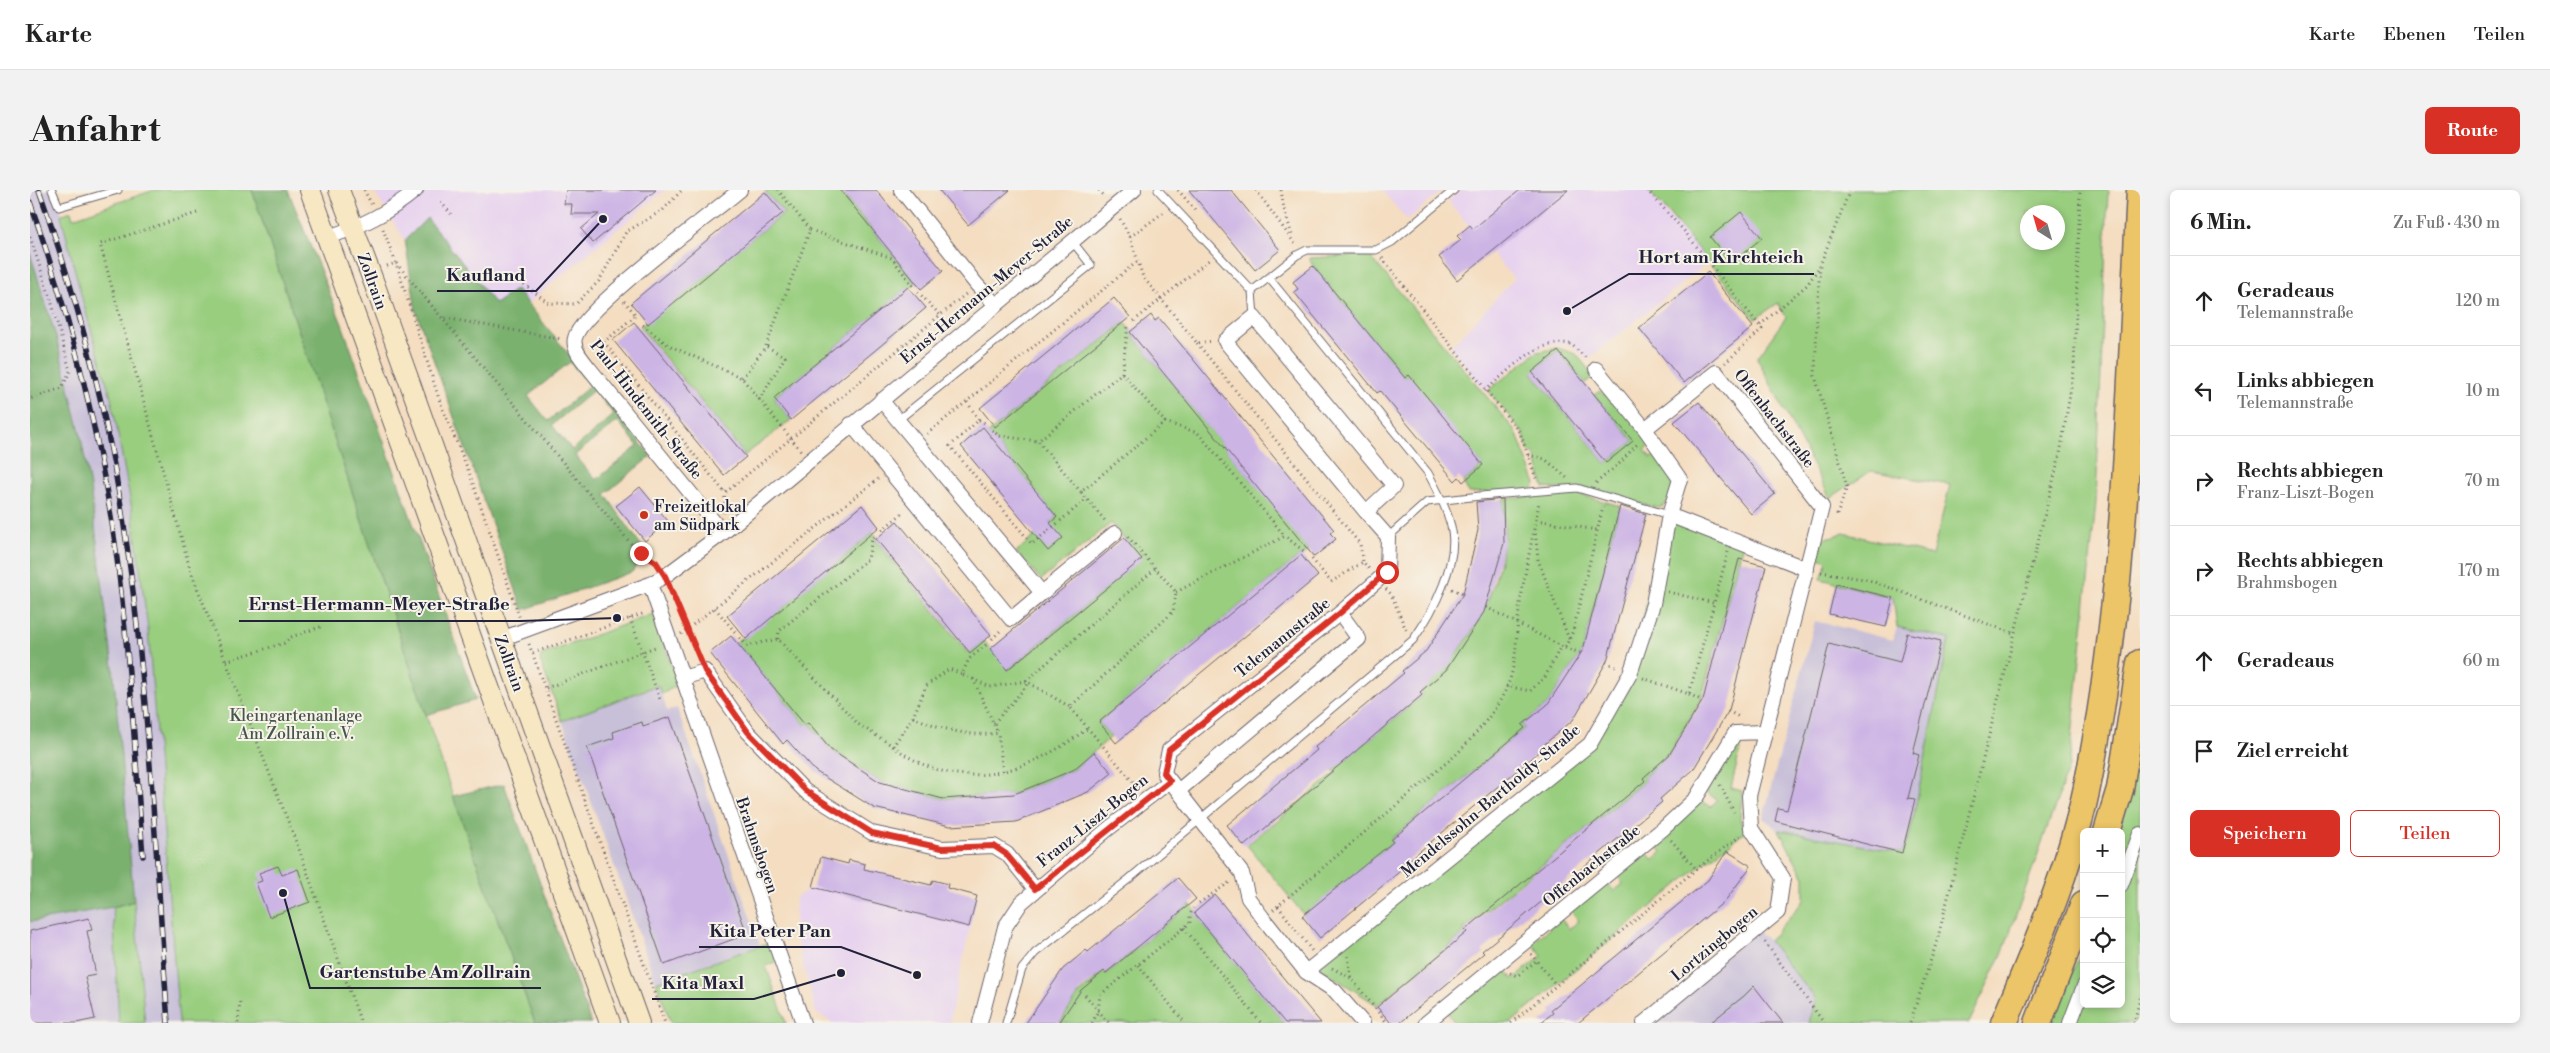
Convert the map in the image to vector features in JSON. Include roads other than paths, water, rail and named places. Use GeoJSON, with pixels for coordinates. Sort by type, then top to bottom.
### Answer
{"type":"FeatureCollection","features":[{"type":"Feature","properties":{"kind":"highway"},"geometry":{"type":"LineString","coordinates":[[2004,1023],[2066,861],[2089,779],[2110,648],[2123,527],[2140,190]]}},
{"type":"Feature","properties":{"kind":"highway"},"geometry":{"type":"LineString","coordinates":[[2108,828],[2120,789],[2140,663]]}},
{"type":"Feature","properties":{"kind":"highway"},"geometry":{"type":"LineString","coordinates":[[2038,1023],[2080,914]]}},
{"type":"Feature","properties":{"kind":"main road","name":"Zollrain"},"geometry":{"type":"LineString","coordinates":[[310,190],[610,1023]]}},
{"type":"Feature","properties":{"kind":"main road","name":"Zollrain"},"geometry":{"type":"LineString","coordinates":[[339,190],[639,1023]]}},
{"type":"Feature","properties":{"kind":"main road"},"geometry":{"type":"LineString","coordinates":[[476,648],[501,639]]}},
{"type":"Feature","properties":{"kind":"street"},"geometry":{"type":"LineString","coordinates":[[328,237],[354,229],[378,218],[416,190]]}},
{"type":"Feature","properties":{"kind":"street","name":"Paul-Hindemith-Straße"},"geometry":{"type":"LineString","coordinates":[[723,533],[589,368],[576,350],[574,341],[582,324],[616,291],[740,190]]}},
{"type":"Feature","properties":{"kind":"street"},"geometry":{"type":"LineString","coordinates":[[901,190],[977,285],[996,304]]}},
{"type":"Feature","properties":{"kind":"street","name":"Ernst-Hermann-Meyer-Straße"},"geometry":{"type":"LineString","coordinates":[[1113,206],[1124,190]]}},
{"type":"Feature","properties":{"kind":"street","name":"Ernst-Hermann-Meyer-Straße"},"geometry":{"type":"LineString","coordinates":[[501,639],[650,584],[665,576],[723,533],[851,424],[1134,190]]}},
{"type":"Feature","properties":{"kind":"street"},"geometry":{"type":"LineString","coordinates":[[1366,512],[1394,486],[1254,317],[1225,341],[1366,512],[1388,537]]}},
{"type":"Feature","properties":{"kind":"street","name":"Mendelssohn-Bartholdy-Straße"},"geometry":{"type":"LineString","coordinates":[[1306,972],[1590,744],[1630,674],[1656,589],[1669,514],[1680,479],[1647,431],[1596,369]]}},
{"type":"Feature","properties":{"kind":"street","name":"Offenbachstraße"},"geometry":{"type":"LineString","coordinates":[[1647,431],[1716,372],[1822,507],[1808,569],[1764,732],[1749,796]]}},
{"type":"Feature","properties":{"kind":"street"},"geometry":{"type":"LineString","coordinates":[[881,400],[1042,593]]}},
{"type":"Feature","properties":{"kind":"street"},"geometry":{"type":"LineString","coordinates":[[851,424],[1011,619],[1115,533]]}},
{"type":"Feature","properties":{"kind":"street"},"geometry":{"type":"LineString","coordinates":[[1669,514],[1808,569]]}},
{"type":"Feature","properties":{"kind":"street","name":"Telemannstraße"},"geometry":{"type":"LineString","coordinates":[[1174,786],[1164,773],[1169,750],[1340,613],[1387,572],[1388,537]]}},
{"type":"Feature","properties":{"kind":"street","name":"Brahmsbogen"},"geometry":{"type":"LineString","coordinates":[[650,584],[671,641],[683,678],[685,691],[803,1023]]}},
{"type":"Feature","properties":{"kind":"street","name":"Franz-Liszt-Bogen"},"geometry":{"type":"LineString","coordinates":[[980,1023],[1004,927],[1021,903],[1035,889],[1147,798],[1174,786],[1359,639],[1340,613]]}},
{"type":"Feature","properties":{"kind":"street"},"geometry":{"type":"LineString","coordinates":[[683,678],[705,671],[748,732],[806,791],[872,833],[942,848],[994,846],[1006,854],[1035,889]]}},
{"type":"Feature","properties":{"kind":"street","name":"Offenbachstraße"},"geometry":{"type":"LineString","coordinates":[[1426,1023],[1662,830],[1696,798],[1735,733],[1764,732]]}},
{"type":"Feature","properties":{"kind":"street"},"geometry":{"type":"LineString","coordinates":[[1174,786],[1242,873],[1248,898],[1306,972],[1335,991],[1363,1023]]}},
{"type":"Feature","properties":{"kind":"street","name":"Lortzingbogen"},"geometry":{"type":"LineString","coordinates":[[1644,1023],[1778,912],[1784,878],[1748,830],[1749,796]]}},
{"type":"Feature","properties":{"kind":"street"},"geometry":{"type":"LineString","coordinates":[[2125,874],[2140,834]]}},
{"type":"Feature","properties":{"kind":"street"},"geometry":{"type":"LineString","coordinates":[[2070,1023],[2080,997]]}},
{"type":"Feature","properties":{"kind":"lane"},"geometry":{"type":"LineString","coordinates":[[52,190],[59,207],[118,190]]}},
{"type":"Feature","properties":{"kind":"lane"},"geometry":{"type":"LineString","coordinates":[[1158,190],[1252,291],[1254,317]]}},
{"type":"Feature","properties":{"kind":"lane"},"geometry":{"type":"LineString","coordinates":[[1252,291],[1297,255],[1308,250],[1376,250],[1392,242],[1454,190]]}},
{"type":"Feature","properties":{"kind":"lane"},"geometry":{"type":"LineString","coordinates":[[898,420],[1091,265],[1072,240]]}},
{"type":"Feature","properties":{"kind":"lane"},"geometry":{"type":"LineString","coordinates":[[1006,1023],[1022,969],[1035,953],[1200,819],[1409,644],[1432,614],[1451,556],[1452,527],[1442,500],[1428,473],[1269,278]]}},
{"type":"Feature","properties":{"kind":"lane"},"geometry":{"type":"LineString","coordinates":[[1388,537],[1427,502],[1577,488],[1669,514]]}},
{"type":"Feature","properties":{"kind":"railway"},"geometry":{"type":"LineString","coordinates":[[39,190],[86,340],[119,494],[129,559],[144,691],[168,1023]]}},
{"type":"Feature","properties":{"kind":"railway"},"geometry":{"type":"LineString","coordinates":[[30,202],[70,328],[91,413],[108,500],[124,621],[143,856]]}},
{"type":"Feature","properties":{"kind":"place","name":"Kaufland"},"geometry":{"type":"Point","coordinates":[603,219]}},
{"type":"Feature","properties":{"kind":"place","name":"Hort am Kirchteich"},"geometry":{"type":"Point","coordinates":[1567,311]}},
{"type":"Feature","properties":{"kind":"place","name":"Freizeitlokal am Südpark"},"geometry":{"type":"Point","coordinates":[644,515]}},
{"type":"Feature","properties":{"kind":"place","name":"Ernst-Hermann-Meyer-Straße"},"geometry":{"type":"Point","coordinates":[617,618]}},
{"type":"Feature","properties":{"kind":"place","name":"Gartenstube Am Zollrain"},"geometry":{"type":"Point","coordinates":[283,893]}},
{"type":"Feature","properties":{"kind":"place","name":"Kita Maxl"},"geometry":{"type":"Point","coordinates":[841,973]}},
{"type":"Feature","properties":{"kind":"place","name":"Kita Peter Pan"},"geometry":{"type":"Point","coordinates":[917,975]}},
{"type":"Feature","properties":{"kind":"park label","name":"Kleingartenanlage Am Zollrain e.V."},"geometry":{"type":"Point","coordinates":[296,724]}}]}
